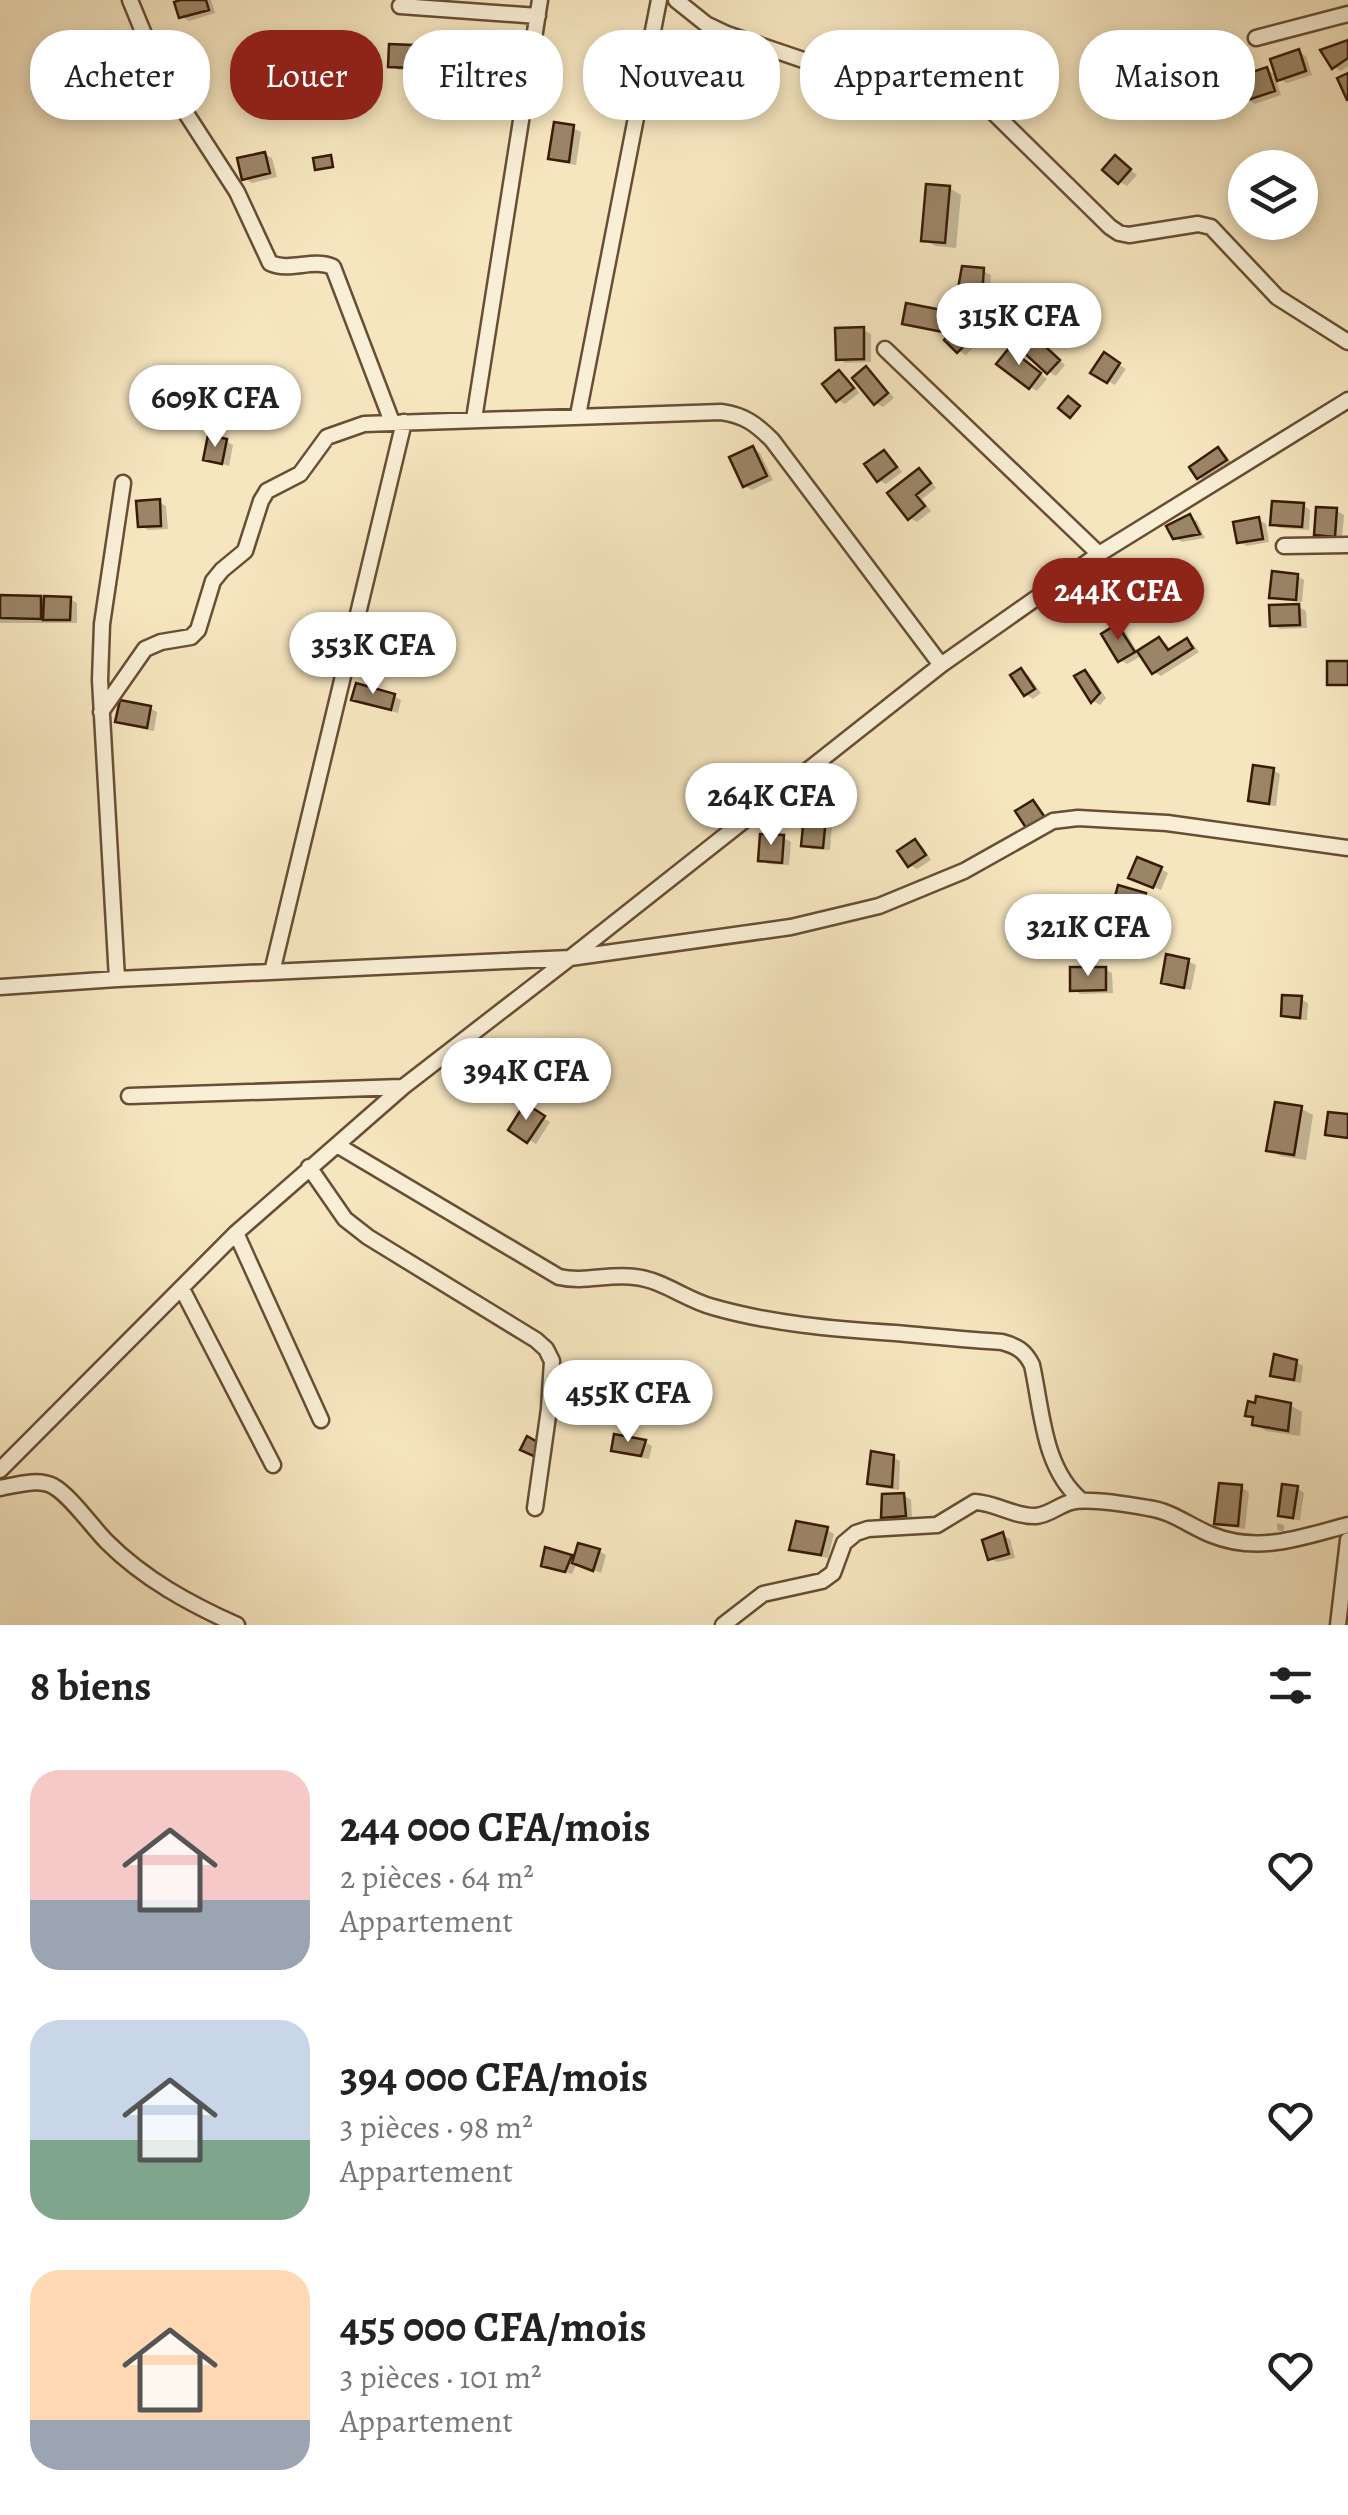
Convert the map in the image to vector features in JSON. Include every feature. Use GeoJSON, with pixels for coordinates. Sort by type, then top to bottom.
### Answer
{"type":"FeatureCollection","features":[{"type":"Feature","properties":{"kind":"street"},"geometry":{"type":"LineString","coordinates":[[130,0],[160,73],[236,192],[270,263],[278,267],[325,263],[332,267],[398,422],[272,972]]}},
{"type":"Feature","properties":{"kind":"street"},"geometry":{"type":"LineString","coordinates":[[578,416],[659,0]]}},
{"type":"Feature","properties":{"kind":"street"},"geometry":{"type":"LineString","coordinates":[[676,0],[726,34],[818,65],[922,52],[937,58],[1110,227],[1129,235],[1198,224],[1211,227],[1277,297],[1348,342]]}},
{"type":"Feature","properties":{"kind":"street"},"geometry":{"type":"LineString","coordinates":[[400,6],[540,8],[474,419]]}},
{"type":"Feature","properties":{"kind":"street"},"geometry":{"type":"LineString","coordinates":[[1256,38],[1348,14]]}},
{"type":"Feature","properties":{"kind":"street"},"geometry":{"type":"LineString","coordinates":[[885,349],[1099,554]]}},
{"type":"Feature","properties":{"kind":"street"},"geometry":{"type":"LineString","coordinates":[[0,1470],[236,1233],[403,1087],[941,665],[1099,554],[1348,400]]}},
{"type":"Feature","properties":{"kind":"street"},"geometry":{"type":"LineString","coordinates":[[101,712],[145,650],[160,642],[191,637],[198,630],[214,581],[245,551],[267,492],[300,474],[327,437],[364,424],[398,422],[721,412],[748,419],[772,440],[941,665]]}},
{"type":"Feature","properties":{"kind":"street"},"geometry":{"type":"LineString","coordinates":[[117,978],[101,712],[102,624],[123,483]]}},
{"type":"Feature","properties":{"kind":"street"},"geometry":{"type":"LineString","coordinates":[[1284,546],[1348,545]]}},
{"type":"Feature","properties":{"kind":"street"},"geometry":{"type":"LineString","coordinates":[[0,987],[117,978],[570,958],[792,928],[878,906],[964,871],[1053,821],[1078,818],[1168,822],[1348,848]]}},
{"type":"Feature","properties":{"kind":"street"},"geometry":{"type":"LineString","coordinates":[[128,1096],[403,1087]]}},
{"type":"Feature","properties":{"kind":"street"},"geometry":{"type":"LineString","coordinates":[[336,1146],[559,1277],[584,1281],[638,1277],[712,1307],[762,1318],[857,1332],[1016,1346],[1026,1352],[1032,1365],[1052,1458],[1066,1486],[1080,1500]]}},
{"type":"Feature","properties":{"kind":"street"},"geometry":{"type":"LineString","coordinates":[[309,1168],[345,1219],[368,1237],[546,1349],[552,1361],[549,1409],[536,1508]]}},
{"type":"Feature","properties":{"kind":"street"},"geometry":{"type":"LineString","coordinates":[[236,1233],[321,1420]]}},
{"type":"Feature","properties":{"kind":"street"},"geometry":{"type":"LineString","coordinates":[[182,1289],[274,1465]]}},
{"type":"Feature","properties":{"kind":"street"},"geometry":{"type":"LineString","coordinates":[[0,1488],[38,1483],[52,1486],[138,1570],[192,1604],[237,1625]]}},
{"type":"Feature","properties":{"kind":"street"},"geometry":{"type":"LineString","coordinates":[[723,1625],[763,1594],[822,1581],[833,1573],[844,1544],[856,1534],[868,1529],[936,1526],[975,1502],[1034,1516],[1080,1500],[1162,1510],[1212,1535],[1246,1544],[1288,1541],[1348,1525]]}},
{"type":"Feature","properties":{"kind":"street"},"geometry":{"type":"LineString","coordinates":[[1338,1625],[1348,1540]]}},
{"type":"Feature","properties":{"kind":"building"},"geometry":{"type":"Polygon","coordinates":[[[206,0],[209,10],[179,18],[174,2],[206,0]]]}},
{"type":"Feature","properties":{"kind":"building"},"geometry":{"type":"Polygon","coordinates":[[[1348,40],[1348,58],[1332,69],[1320,50],[1348,40]]]}},
{"type":"Feature","properties":{"kind":"building"},"geometry":{"type":"Polygon","coordinates":[[[389,44],[403,45],[403,68],[388,67],[389,44]]]}},
{"type":"Feature","properties":{"kind":"building"},"geometry":{"type":"Polygon","coordinates":[[[1299,49],[1306,71],[1277,81],[1270,59],[1299,49]]]}},
{"type":"Feature","properties":{"kind":"building"},"geometry":{"type":"Polygon","coordinates":[[[1267,67],[1275,91],[1255,98],[1255,71],[1267,67]]]}},
{"type":"Feature","properties":{"kind":"building"},"geometry":{"type":"Polygon","coordinates":[[[1348,73],[1348,100],[1347,100],[1337,78],[1348,73]]]}},
{"type":"Feature","properties":{"kind":"building"},"geometry":{"type":"Polygon","coordinates":[[[554,122],[574,125],[569,162],[548,159],[554,122]]]}},
{"type":"Feature","properties":{"kind":"building"},"geometry":{"type":"Polygon","coordinates":[[[265,152],[270,173],[242,180],[237,158],[265,152]]]}},
{"type":"Feature","properties":{"kind":"building"},"geometry":{"type":"Polygon","coordinates":[[[331,155],[333,167],[315,170],[313,158],[331,155]]]}},
{"type":"Feature","properties":{"kind":"building"},"geometry":{"type":"Polygon","coordinates":[[[1115,155],[1131,169],[1118,184],[1102,170],[1115,155]]]}},
{"type":"Feature","properties":{"kind":"building"},"geometry":{"type":"Polygon","coordinates":[[[926,184],[950,186],[945,243],[921,241],[926,184]]]}},
{"type":"Feature","properties":{"kind":"building"},"geometry":{"type":"Polygon","coordinates":[[[962,266],[984,268],[982,296],[957,294],[962,266]]]}},
{"type":"Feature","properties":{"kind":"building"},"geometry":{"type":"Polygon","coordinates":[[[995,299],[1004,307],[989,324],[980,316],[995,299]]]}},
{"type":"Feature","properties":{"kind":"building"},"geometry":{"type":"Polygon","coordinates":[[[906,303],[952,312],[948,333],[902,324],[906,303]]]}},
{"type":"Feature","properties":{"kind":"building"},"geometry":{"type":"Polygon","coordinates":[[[968,316],[981,329],[957,353],[944,340],[968,316]]]}},
{"type":"Feature","properties":{"kind":"building"},"geometry":{"type":"Polygon","coordinates":[[[864,327],[864,359],[836,360],[835,328],[864,327]]]}},
{"type":"Feature","properties":{"kind":"building"},"geometry":{"type":"Polygon","coordinates":[[[1034,336],[1060,360],[1047,374],[1021,350],[1034,336]]]}},
{"type":"Feature","properties":{"kind":"building"},"geometry":{"type":"Polygon","coordinates":[[[1009,348],[1041,373],[1029,389],[996,364],[1009,348]]]}},
{"type":"Feature","properties":{"kind":"building"},"geometry":{"type":"Polygon","coordinates":[[[1104,352],[1120,363],[1107,383],[1090,373],[1104,352]]]}},
{"type":"Feature","properties":{"kind":"building"},"geometry":{"type":"Polygon","coordinates":[[[866,366],[888,393],[874,405],[852,378],[866,366]]]}},
{"type":"Feature","properties":{"kind":"building"},"geometry":{"type":"Polygon","coordinates":[[[839,370],[854,388],[836,402],[822,384],[839,370]]]}},
{"type":"Feature","properties":{"kind":"building"},"geometry":{"type":"Polygon","coordinates":[[[1068,396],[1080,406],[1070,418],[1058,408],[1068,396]]]}},
{"type":"Feature","properties":{"kind":"building"},"geometry":{"type":"Polygon","coordinates":[[[208,435],[227,439],[222,464],[203,460],[208,435]]]}},
{"type":"Feature","properties":{"kind":"building"},"geometry":{"type":"Polygon","coordinates":[[[753,446],[767,476],[743,487],[729,457],[753,446]]]}},
{"type":"Feature","properties":{"kind":"building"},"geometry":{"type":"Polygon","coordinates":[[[1218,447],[1227,460],[1197,479],[1189,467],[1218,447]]]}},
{"type":"Feature","properties":{"kind":"building"},"geometry":{"type":"Polygon","coordinates":[[[884,450],[897,467],[877,482],[864,464],[884,450]]]}},
{"type":"Feature","properties":{"kind":"building"},"geometry":{"type":"Polygon","coordinates":[[[919,468],[931,483],[916,495],[925,506],[908,520],[887,493],[919,468]]]}},
{"type":"Feature","properties":{"kind":"building"},"geometry":{"type":"Polygon","coordinates":[[[160,499],[161,526],[138,527],[136,501],[160,499]]]}},
{"type":"Feature","properties":{"kind":"building"},"geometry":{"type":"Polygon","coordinates":[[[1272,501],[1304,503],[1302,527],[1270,525],[1272,501]]]}},
{"type":"Feature","properties":{"kind":"building"},"geometry":{"type":"Polygon","coordinates":[[[1316,507],[1337,508],[1335,537],[1314,535],[1316,507]]]}},
{"type":"Feature","properties":{"kind":"building"},"geometry":{"type":"Polygon","coordinates":[[[1190,514],[1200,534],[1173,539],[1166,526],[1190,514]]]}},
{"type":"Feature","properties":{"kind":"building"},"geometry":{"type":"Polygon","coordinates":[[[1259,517],[1263,539],[1237,543],[1233,522],[1259,517]]]}},
{"type":"Feature","properties":{"kind":"building"},"geometry":{"type":"Polygon","coordinates":[[[1272,571],[1298,574],[1296,600],[1269,598],[1272,571]]]}},
{"type":"Feature","properties":{"kind":"building"},"geometry":{"type":"Polygon","coordinates":[[[0,595],[41,596],[41,619],[0,618],[0,595]]]}},
{"type":"Feature","properties":{"kind":"building"},"geometry":{"type":"Polygon","coordinates":[[[44,596],[71,597],[70,620],[43,620],[44,596]]]}},
{"type":"Feature","properties":{"kind":"building"},"geometry":{"type":"Polygon","coordinates":[[[1299,604],[1300,625],[1270,626],[1269,605],[1299,604]]]}},
{"type":"Feature","properties":{"kind":"building"},"geometry":{"type":"Polygon","coordinates":[[[1117,624],[1135,652],[1118,662],[1101,634],[1117,624]]]}},
{"type":"Feature","properties":{"kind":"building"},"geometry":{"type":"Polygon","coordinates":[[[1159,637],[1168,650],[1187,638],[1193,648],[1152,674],[1137,651],[1159,637]]]}},
{"type":"Feature","properties":{"kind":"building"},"geometry":{"type":"Polygon","coordinates":[[[1327,661],[1348,661],[1348,685],[1327,685],[1327,661]]]}},
{"type":"Feature","properties":{"kind":"building"},"geometry":{"type":"Polygon","coordinates":[[[1021,668],[1035,689],[1024,696],[1010,675],[1021,668]]]}},
{"type":"Feature","properties":{"kind":"building"},"geometry":{"type":"Polygon","coordinates":[[[1085,670],[1100,693],[1091,703],[1074,676],[1085,670]]]}},
{"type":"Feature","properties":{"kind":"building"},"geometry":{"type":"Polygon","coordinates":[[[356,683],[395,694],[391,710],[351,700],[356,683]]]}},
{"type":"Feature","properties":{"kind":"building"},"geometry":{"type":"Polygon","coordinates":[[[120,700],[151,706],[147,728],[115,722],[120,700]]]}},
{"type":"Feature","properties":{"kind":"building"},"geometry":{"type":"Polygon","coordinates":[[[1253,765],[1274,768],[1269,804],[1248,801],[1253,765]]]}},
{"type":"Feature","properties":{"kind":"building"},"geometry":{"type":"Polygon","coordinates":[[[1033,800],[1046,819],[1028,831],[1015,811],[1033,800]]]}},
{"type":"Feature","properties":{"kind":"building"},"geometry":{"type":"Polygon","coordinates":[[[804,816],[826,818],[823,848],[801,846],[804,816]]]}},
{"type":"Feature","properties":{"kind":"building"},"geometry":{"type":"Polygon","coordinates":[[[760,834],[784,835],[782,863],[758,861],[760,834]]]}},
{"type":"Feature","properties":{"kind":"building"},"geometry":{"type":"Polygon","coordinates":[[[915,839],[926,855],[908,867],[897,851],[915,839]]]}},
{"type":"Feature","properties":{"kind":"building"},"geometry":{"type":"Polygon","coordinates":[[[1137,857],[1162,867],[1153,888],[1128,878],[1137,857]]]}},
{"type":"Feature","properties":{"kind":"building"},"geometry":{"type":"Polygon","coordinates":[[[1118,885],[1146,893],[1138,924],[1110,916],[1118,885]]]}},
{"type":"Feature","properties":{"kind":"building"},"geometry":{"type":"Polygon","coordinates":[[[1166,954],[1189,959],[1184,988],[1161,983],[1166,954]]]}},
{"type":"Feature","properties":{"kind":"building"},"geometry":{"type":"Polygon","coordinates":[[[1070,967],[1106,967],[1106,990],[1070,991],[1070,967]]]}},
{"type":"Feature","properties":{"kind":"building"},"geometry":{"type":"Polygon","coordinates":[[[1282,995],[1302,996],[1300,1018],[1281,1016],[1282,995]]]}},
{"type":"Feature","properties":{"kind":"building"},"geometry":{"type":"Polygon","coordinates":[[[1275,1102],[1302,1106],[1294,1155],[1266,1151],[1275,1102]]]}},
{"type":"Feature","properties":{"kind":"building"},"geometry":{"type":"Polygon","coordinates":[[[525,1103],[545,1116],[527,1143],[508,1130],[525,1103]]]}},
{"type":"Feature","properties":{"kind":"building"},"geometry":{"type":"Polygon","coordinates":[[[1328,1112],[1348,1114],[1348,1138],[1325,1135],[1328,1112]]]}},
{"type":"Feature","properties":{"kind":"building"},"geometry":{"type":"Polygon","coordinates":[[[1274,1354],[1297,1360],[1294,1380],[1270,1376],[1274,1354]]]}},
{"type":"Feature","properties":{"kind":"building"},"geometry":{"type":"Polygon","coordinates":[[[1256,1396],[1291,1403],[1288,1431],[1252,1425],[1253,1417],[1245,1416],[1248,1401],[1255,1403],[1256,1396]]]}},
{"type":"Feature","properties":{"kind":"building"},"geometry":{"type":"Polygon","coordinates":[[[614,1434],[646,1440],[641,1456],[611,1451],[614,1434]]]}},
{"type":"Feature","properties":{"kind":"building"},"geometry":{"type":"Polygon","coordinates":[[[527,1436],[541,1444],[536,1457],[520,1450],[527,1436]]]}},
{"type":"Feature","properties":{"kind":"building"},"geometry":{"type":"Polygon","coordinates":[[[871,1451],[894,1455],[892,1487],[867,1484],[871,1451]]]}},
{"type":"Feature","properties":{"kind":"building"},"geometry":{"type":"Polygon","coordinates":[[[1219,1483],[1242,1485],[1238,1526],[1214,1524],[1219,1483]]]}},
{"type":"Feature","properties":{"kind":"building"},"geometry":{"type":"Polygon","coordinates":[[[1282,1484],[1298,1486],[1293,1518],[1278,1516],[1282,1484]]]}},
{"type":"Feature","properties":{"kind":"building"},"geometry":{"type":"Polygon","coordinates":[[[904,1493],[906,1516],[881,1518],[882,1494],[904,1493]]]}},
{"type":"Feature","properties":{"kind":"building"},"geometry":{"type":"Polygon","coordinates":[[[796,1521],[828,1527],[821,1555],[789,1550],[796,1521]]]}},
{"type":"Feature","properties":{"kind":"building"},"geometry":{"type":"Polygon","coordinates":[[[1003,1532],[1009,1554],[988,1560],[982,1540],[1003,1532]]]}},
{"type":"Feature","properties":{"kind":"building"},"geometry":{"type":"Polygon","coordinates":[[[578,1543],[600,1549],[593,1571],[572,1563],[578,1543]]]}},
{"type":"Feature","properties":{"kind":"building"},"geometry":{"type":"Polygon","coordinates":[[[545,1547],[572,1555],[565,1572],[541,1566],[545,1547]]]}}]}
